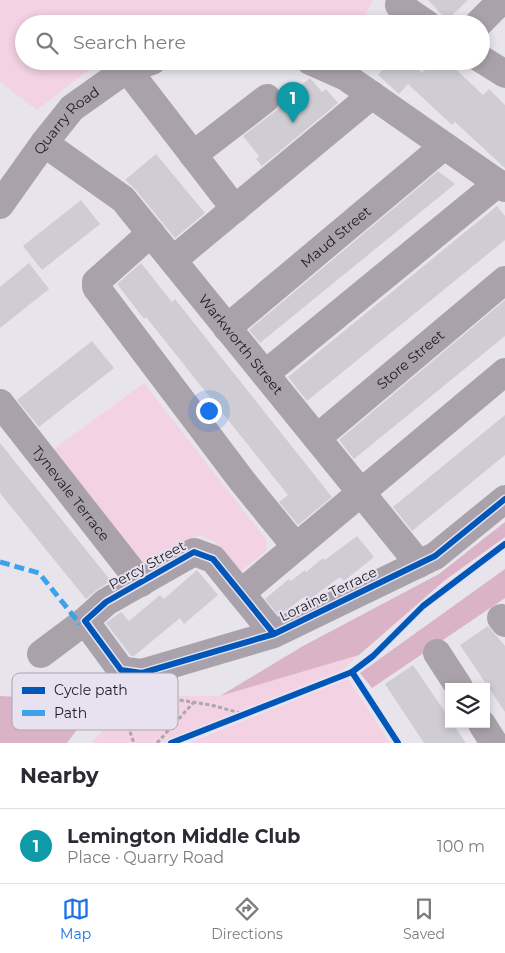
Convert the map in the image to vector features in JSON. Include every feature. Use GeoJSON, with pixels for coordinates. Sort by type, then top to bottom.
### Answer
{"type":"FeatureCollection","features":[{"type":"Feature","properties":{"kind":"street"},"geometry":{"type":"LineString","coordinates":[[487,15],[502,0]]}},
{"type":"Feature","properties":{"kind":"street"},"geometry":{"type":"LineString","coordinates":[[490,65],[505,74]]}},
{"type":"Feature","properties":{"kind":"street","name":"Quarry Road"},"geometry":{"type":"LineString","coordinates":[[3,196],[72,108],[131,70]]}},
{"type":"Feature","properties":{"kind":"street"},"geometry":{"type":"LineString","coordinates":[[142,70],[193,155],[235,209]]}},
{"type":"Feature","properties":{"kind":"street"},"geometry":{"type":"LineString","coordinates":[[265,374],[502,186],[372,95],[353,70]]}},
{"type":"Feature","properties":{"kind":"street"},"geometry":{"type":"LineString","coordinates":[[173,260],[372,95]]}},
{"type":"Feature","properties":{"kind":"street"},"geometry":{"type":"LineString","coordinates":[[193,155],[267,98]]}},
{"type":"Feature","properties":{"kind":"street","name":"Warkworth Street"},"geometry":{"type":"LineString","coordinates":[[44,143],[123,199],[419,564]]}},
{"type":"Feature","properties":{"kind":"street","name":"Maud Street"},"geometry":{"type":"LineString","coordinates":[[227,328],[444,146]]}},
{"type":"Feature","properties":{"kind":"street"},"geometry":{"type":"LineString","coordinates":[[151,233],[96,282],[96,288],[243,482],[296,547]]}},
{"type":"Feature","properties":{"kind":"street","name":"Store Street"},"geometry":{"type":"LineString","coordinates":[[316,438],[505,280]]}},
{"type":"Feature","properties":{"kind":"street"},"geometry":{"type":"LineString","coordinates":[[241,593],[505,372]]}},
{"type":"Feature","properties":{"kind":"street","name":"Tynevale Terrace"},"geometry":{"type":"LineString","coordinates":[[0,403],[142,583]]}},
{"type":"Feature","properties":{"kind":"street","name":"Loraine Terrace"},"geometry":{"type":"LineString","coordinates":[[166,673],[274,634],[435,556],[505,498]]}},
{"type":"Feature","properties":{"kind":"street","name":"Percy Street"},"geometry":{"type":"LineString","coordinates":[[40,654],[106,602],[194,552],[213,559],[274,634]]}},
{"type":"Feature","properties":{"kind":"street"},"geometry":{"type":"LineString","coordinates":[[84,621],[121,673]]}},
{"type":"Feature","properties":{"kind":"street"},"geometry":{"type":"LineString","coordinates":[[437,653],[456,683]]}},
{"type":"Feature","properties":{"kind":"street"},"geometry":{"type":"LineString","coordinates":[[485,728],[494,743]]}},
{"type":"Feature","properties":{"kind":"path"},"geometry":{"type":"LineString","coordinates":[[178,698],[244,714]]}},
{"type":"Feature","properties":{"kind":"path"},"geometry":{"type":"LineString","coordinates":[[178,720],[194,702]]}},
{"type":"Feature","properties":{"kind":"path"},"geometry":{"type":"LineString","coordinates":[[235,718],[252,711]]}},
{"type":"Feature","properties":{"kind":"path"},"geometry":{"type":"LineString","coordinates":[[133,730],[134,743]]}},
{"type":"Feature","properties":{"kind":"path"},"geometry":{"type":"LineString","coordinates":[[157,743],[169,730]]}},
{"type":"Feature","properties":{"kind":"shaded area"},"geometry":{"type":"Polygon","coordinates":[[[0,0],[373,0],[365,15],[15,15],[15,70],[88,70],[37,110],[0,82],[0,0]]]}},
{"type":"Feature","properties":{"kind":"shaded area"},"geometry":{"type":"Polygon","coordinates":[[[144,383],[267,541],[266,551],[240,572],[214,541],[199,535],[142,565],[54,449],[144,383]]]}},
{"type":"Feature","properties":{"kind":"shaded area"},"geometry":{"type":"Polygon","coordinates":[[[505,522],[505,537],[444,581],[359,655],[220,696],[303,646],[439,574],[505,522]]]}},
{"type":"Feature","properties":{"kind":"shaded area"},"geometry":{"type":"Polygon","coordinates":[[[505,569],[505,598],[372,688],[360,673],[505,569]]]}},
{"type":"Feature","properties":{"kind":"shaded area"},"geometry":{"type":"Polygon","coordinates":[[[359,655],[342,670],[160,743],[91,743],[103,730],[178,730],[178,696],[220,696],[359,655]]]}},
{"type":"Feature","properties":{"kind":"shaded area"},"geometry":{"type":"Polygon","coordinates":[[[348,679],[390,743],[189,743],[348,679]]]}},
{"type":"Feature","properties":{"kind":"shaded area"},"geometry":{"type":"Polygon","coordinates":[[[0,696],[12,697],[12,730],[77,730],[67,743],[0,743],[0,696]]]}},
{"type":"Feature","properties":{"kind":"building"},"geometry":{"type":"Polygon","coordinates":[[[428,0],[468,0],[452,15],[442,15],[428,0]]]}},
{"type":"Feature","properties":{"kind":"building"},"geometry":{"type":"Polygon","coordinates":[[[383,70],[419,70],[422,73],[425,70],[457,70],[483,95],[489,89],[505,105],[505,168],[455,122],[452,125],[408,84],[399,94],[378,75],[383,70]]]}},
{"type":"Feature","properties":{"kind":"building"},"geometry":{"type":"Polygon","coordinates":[[[310,78],[322,92],[326,89],[338,103],[262,166],[256,159],[259,156],[243,136],[277,110],[282,101],[310,78]]]}},
{"type":"Feature","properties":{"kind":"building"},"geometry":{"type":"Polygon","coordinates":[[[156,154],[205,213],[175,238],[135,189],[125,180],[156,154]]]}},
{"type":"Feature","properties":{"kind":"building"},"geometry":{"type":"Polygon","coordinates":[[[438,171],[455,184],[260,343],[249,330],[438,171]]]}},
{"type":"Feature","properties":{"kind":"building"},"geometry":{"type":"Polygon","coordinates":[[[81,200],[100,224],[42,270],[23,246],[81,200]]]}},
{"type":"Feature","properties":{"kind":"building"},"geometry":{"type":"Polygon","coordinates":[[[497,206],[505,216],[505,240],[307,401],[288,377],[497,206]]]}},
{"type":"Feature","properties":{"kind":"building"},"geometry":{"type":"Polygon","coordinates":[[[29,263],[49,289],[0,328],[0,287],[29,263]]]}},
{"type":"Feature","properties":{"kind":"building"},"geometry":{"type":"Polygon","coordinates":[[[141,263],[172,302],[175,299],[332,497],[298,525],[279,502],[288,495],[146,317],[144,319],[117,284],[141,263]]]}},
{"type":"Feature","properties":{"kind":"building"},"geometry":{"type":"Polygon","coordinates":[[[505,300],[505,336],[354,459],[339,440],[505,300]]]}},
{"type":"Feature","properties":{"kind":"building"},"geometry":{"type":"Polygon","coordinates":[[[92,341],[114,368],[39,427],[17,400],[92,341]]]}},
{"type":"Feature","properties":{"kind":"building"},"geometry":{"type":"Polygon","coordinates":[[[505,415],[505,455],[412,531],[393,507],[505,415]]]}},
{"type":"Feature","properties":{"kind":"building"},"geometry":{"type":"Polygon","coordinates":[[[0,443],[111,581],[86,599],[0,493],[0,443]]]}},
{"type":"Feature","properties":{"kind":"building"},"geometry":{"type":"Polygon","coordinates":[[[357,536],[374,557],[344,581],[340,577],[310,599],[307,600],[304,597],[278,615],[265,599],[289,579],[291,581],[305,570],[306,572],[323,558],[325,560],[357,536]]]}},
{"type":"Feature","properties":{"kind":"building"},"geometry":{"type":"Polygon","coordinates":[[[197,570],[218,595],[184,624],[180,618],[134,656],[131,656],[106,623],[121,612],[129,621],[160,595],[164,599],[197,570]]]}},
{"type":"Feature","properties":{"kind":"building"},"geometry":{"type":"Polygon","coordinates":[[[488,626],[505,646],[505,712],[490,690],[490,683],[486,683],[460,645],[488,626]]]}},
{"type":"Feature","properties":{"kind":"building"},"geometry":{"type":"Polygon","coordinates":[[[413,665],[445,712],[445,728],[456,728],[466,743],[424,743],[385,684],[413,665]]]}},
{"type":"Feature","properties":{"kind":"marked path"},"geometry":{"type":"LineString","coordinates":[[0,562],[39,573],[80,624]]}},
{"type":"Feature","properties":{"kind":"cycle path"},"geometry":{"type":"LineString","coordinates":[[274,634],[213,559],[194,552],[106,602],[85,621],[121,670],[142,673],[274,634],[435,556],[505,499]]}},
{"type":"Feature","properties":{"kind":"cycle path"},"geometry":{"type":"LineString","coordinates":[[171,743],[352,672],[373,656],[423,606],[505,544]]}},
{"type":"Feature","properties":{"kind":"cycle path"},"geometry":{"type":"LineString","coordinates":[[352,672],[398,743]]}},
{"type":"Feature","properties":{"kind":"place","name":"Lemington Middle Club"},"geometry":{"type":"Point","coordinates":[293,123]}}]}
